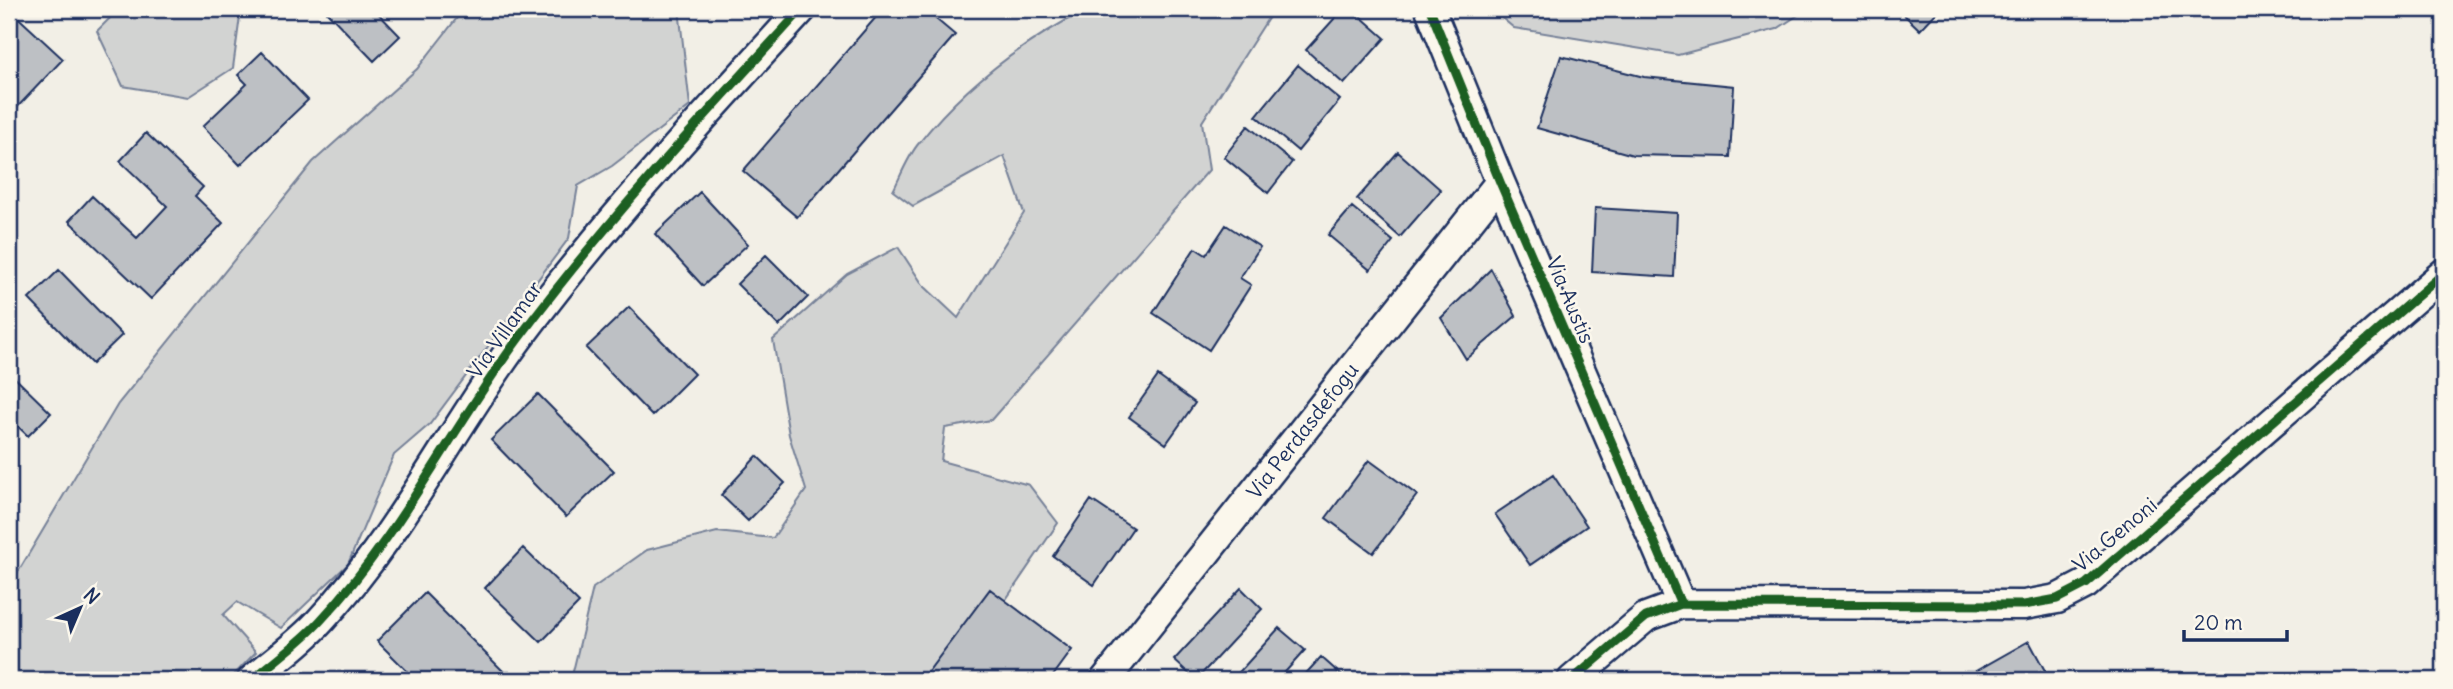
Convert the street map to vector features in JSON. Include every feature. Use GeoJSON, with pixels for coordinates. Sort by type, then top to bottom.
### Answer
{"type":"FeatureCollection","features":[{"type":"Feature","properties":{"kind":"street","name":"Via Villamar"},"geometry":{"type":"LineString","coordinates":[[252,680],[292,649],[323,619],[379,549],[514,344],[607,223],[802,9]]}},
{"type":"Feature","properties":{"kind":"street","name":"Via Austis"},"geometry":{"type":"LineString","coordinates":[[1430,9],[1500,182],[1681,604]]}},
{"type":"Feature","properties":{"kind":"street","name":"Via Perdasdefogu"},"geometry":{"type":"LineString","coordinates":[[1105,680],[1500,182]]}},
{"type":"Feature","properties":{"kind":"street","name":"Via Genoni"},"geometry":{"type":"LineString","coordinates":[[1681,604],[2024,605],[2072,593],[2086,584],[2444,273]]}},
{"type":"Feature","properties":{"kind":"street"},"geometry":{"type":"LineString","coordinates":[[1572,680],[1646,617],[1681,604]]}},
{"type":"Feature","properties":{"kind":"shaded area"},"geometry":{"type":"Polygon","coordinates":[[[119,9],[241,9],[233,68],[188,97],[123,86],[97,31],[119,9]]]}},
{"type":"Feature","properties":{"kind":"shaded area"},"geometry":{"type":"Polygon","coordinates":[[[464,9],[679,9],[690,106],[612,166],[578,186],[569,238],[430,424],[394,455],[348,564],[281,628],[237,602],[223,615],[256,652],[229,680],[9,680],[9,587],[118,404],[313,162],[417,69],[464,9]]]}},
{"type":"Feature","properties":{"kind":"shaded area"},"geometry":{"type":"Polygon","coordinates":[[[1087,9],[1274,9],[1202,122],[1209,170],[991,420],[945,428],[941,461],[1029,485],[1058,523],[951,680],[571,680],[593,588],[647,550],[717,532],[773,538],[806,490],[789,435],[773,340],[847,274],[898,247],[923,285],[958,318],[1024,213],[1004,156],[913,206],[893,191],[915,148],[975,84],[1040,36],[1087,9]]]}},
{"type":"Feature","properties":{"kind":"shaded area"},"geometry":{"type":"Polygon","coordinates":[[[1491,9],[1807,9],[1777,29],[1678,55],[1514,28],[1491,9]]]}},
{"type":"Feature","properties":{"kind":"building"},"geometry":{"type":"Polygon","coordinates":[[[9,9],[63,59],[9,116],[9,9]]]}},
{"type":"Feature","properties":{"kind":"building"},"geometry":{"type":"Polygon","coordinates":[[[374,9],[400,36],[374,61],[326,11],[374,9]]]}},
{"type":"Feature","properties":{"kind":"building"},"geometry":{"type":"Polygon","coordinates":[[[883,9],[924,9],[955,35],[797,217],[743,171],[883,9]]]}},
{"type":"Feature","properties":{"kind":"building"},"geometry":{"type":"Polygon","coordinates":[[[1343,9],[1352,9],[1385,38],[1344,84],[1306,50],[1343,9]]]}},
{"type":"Feature","properties":{"kind":"building"},"geometry":{"type":"Polygon","coordinates":[[[1898,9],[1940,9],[1920,30],[1898,9]]]}},
{"type":"Feature","properties":{"kind":"building"},"geometry":{"type":"Polygon","coordinates":[[[262,52],[308,100],[240,165],[203,126],[247,84],[238,75],[262,52]]]}},
{"type":"Feature","properties":{"kind":"building"},"geometry":{"type":"Polygon","coordinates":[[[1561,56],[1644,77],[1734,86],[1730,157],[1633,155],[1537,128],[1561,56]]]}},
{"type":"Feature","properties":{"kind":"building"},"geometry":{"type":"Polygon","coordinates":[[[1298,65],[1340,100],[1298,151],[1256,116],[1298,65]]]}},
{"type":"Feature","properties":{"kind":"building"},"geometry":{"type":"Polygon","coordinates":[[[1248,126],[1292,162],[1268,193],[1224,157],[1248,126]]]}},
{"type":"Feature","properties":{"kind":"building"},"geometry":{"type":"Polygon","coordinates":[[[146,133],[203,187],[195,196],[223,223],[151,299],[69,221],[92,196],[137,238],[167,206],[120,161],[146,133]]]}},
{"type":"Feature","properties":{"kind":"building"},"geometry":{"type":"Polygon","coordinates":[[[1398,152],[1441,190],[1400,237],[1357,199],[1398,152]]]}},
{"type":"Feature","properties":{"kind":"building"},"geometry":{"type":"Polygon","coordinates":[[[700,192],[748,244],[703,286],[655,234],[700,192]]]}},
{"type":"Feature","properties":{"kind":"building"},"geometry":{"type":"Polygon","coordinates":[[[1352,207],[1393,241],[1370,270],[1328,235],[1352,207]]]}},
{"type":"Feature","properties":{"kind":"building"},"geometry":{"type":"Polygon","coordinates":[[[1595,208],[1677,213],[1674,277],[1592,272],[1595,208]]]}},
{"type":"Feature","properties":{"kind":"building"},"geometry":{"type":"Polygon","coordinates":[[[1226,225],[1260,247],[1240,278],[1251,285],[1209,350],[1153,313],[1195,248],[1206,255],[1226,225]]]}},
{"type":"Feature","properties":{"kind":"building"},"geometry":{"type":"Polygon","coordinates":[[[766,255],[808,297],[779,326],[737,284],[766,255]]]}},
{"type":"Feature","properties":{"kind":"building"},"geometry":{"type":"Polygon","coordinates":[[[1491,269],[1516,316],[1466,359],[1441,318],[1491,269]]]}},
{"type":"Feature","properties":{"kind":"building"},"geometry":{"type":"Polygon","coordinates":[[[59,270],[122,335],[92,364],[29,299],[59,270]]]}},
{"type":"Feature","properties":{"kind":"building"},"geometry":{"type":"Polygon","coordinates":[[[629,307],[694,374],[652,416],[586,348],[629,307]]]}},
{"type":"Feature","properties":{"kind":"building"},"geometry":{"type":"Polygon","coordinates":[[[9,372],[51,413],[28,436],[9,418],[9,372]]]}},
{"type":"Feature","properties":{"kind":"building"},"geometry":{"type":"Polygon","coordinates":[[[1158,376],[1195,403],[1166,444],[1129,417],[1158,376]]]}},
{"type":"Feature","properties":{"kind":"building"},"geometry":{"type":"Polygon","coordinates":[[[538,394],[614,471],[566,517],[491,440],[538,394]]]}},
{"type":"Feature","properties":{"kind":"building"},"geometry":{"type":"Polygon","coordinates":[[[757,456],[785,483],[748,521],[721,495],[757,456]]]}},
{"type":"Feature","properties":{"kind":"building"},"geometry":{"type":"Polygon","coordinates":[[[1369,460],[1417,495],[1373,553],[1326,518],[1369,460]]]}},
{"type":"Feature","properties":{"kind":"building"},"geometry":{"type":"Polygon","coordinates":[[[1553,475],[1587,526],[1530,565],[1495,514],[1553,475]]]}},
{"type":"Feature","properties":{"kind":"building"},"geometry":{"type":"Polygon","coordinates":[[[1091,500],[1133,528],[1094,585],[1053,556],[1091,500]]]}},
{"type":"Feature","properties":{"kind":"building"},"geometry":{"type":"Polygon","coordinates":[[[523,548],[579,603],[541,642],[485,588],[523,548]]]}},
{"type":"Feature","properties":{"kind":"building"},"geometry":{"type":"Polygon","coordinates":[[[1241,588],[1262,609],[1196,680],[1174,660],[1241,588]]]}},
{"type":"Feature","properties":{"kind":"building"},"geometry":{"type":"Polygon","coordinates":[[[990,589],[1072,650],[1050,680],[922,680],[990,589]]]}},
{"type":"Feature","properties":{"kind":"building"},"geometry":{"type":"Polygon","coordinates":[[[425,593],[512,680],[416,680],[377,641],[425,593]]]}},
{"type":"Feature","properties":{"kind":"building"},"geometry":{"type":"Polygon","coordinates":[[[1279,628],[1305,650],[1278,680],[1232,680],[1279,628]]]}},
{"type":"Feature","properties":{"kind":"building"},"geometry":{"type":"Polygon","coordinates":[[[2029,641],[2050,680],[1981,680],[1976,671],[2029,641]]]}},
{"type":"Feature","properties":{"kind":"building"},"geometry":{"type":"Polygon","coordinates":[[[1321,657],[1347,680],[1300,680],[1321,657]]]}},
{"type":"Feature","properties":{"kind":"cycle path"},"geometry":{"type":"LineString","coordinates":[[252,680],[312,629],[348,589],[399,519],[493,374],[551,296],[656,170],[802,9]]}},
{"type":"Feature","properties":{"kind":"cycle path"},"geometry":{"type":"LineString","coordinates":[[1430,9],[1500,182],[1681,604]]}},
{"type":"Feature","properties":{"kind":"cycle path"},"geometry":{"type":"LineString","coordinates":[[1572,680],[1646,617],[1681,604],[2024,605],[2057,599],[2086,584],[2444,273]]}}]}
